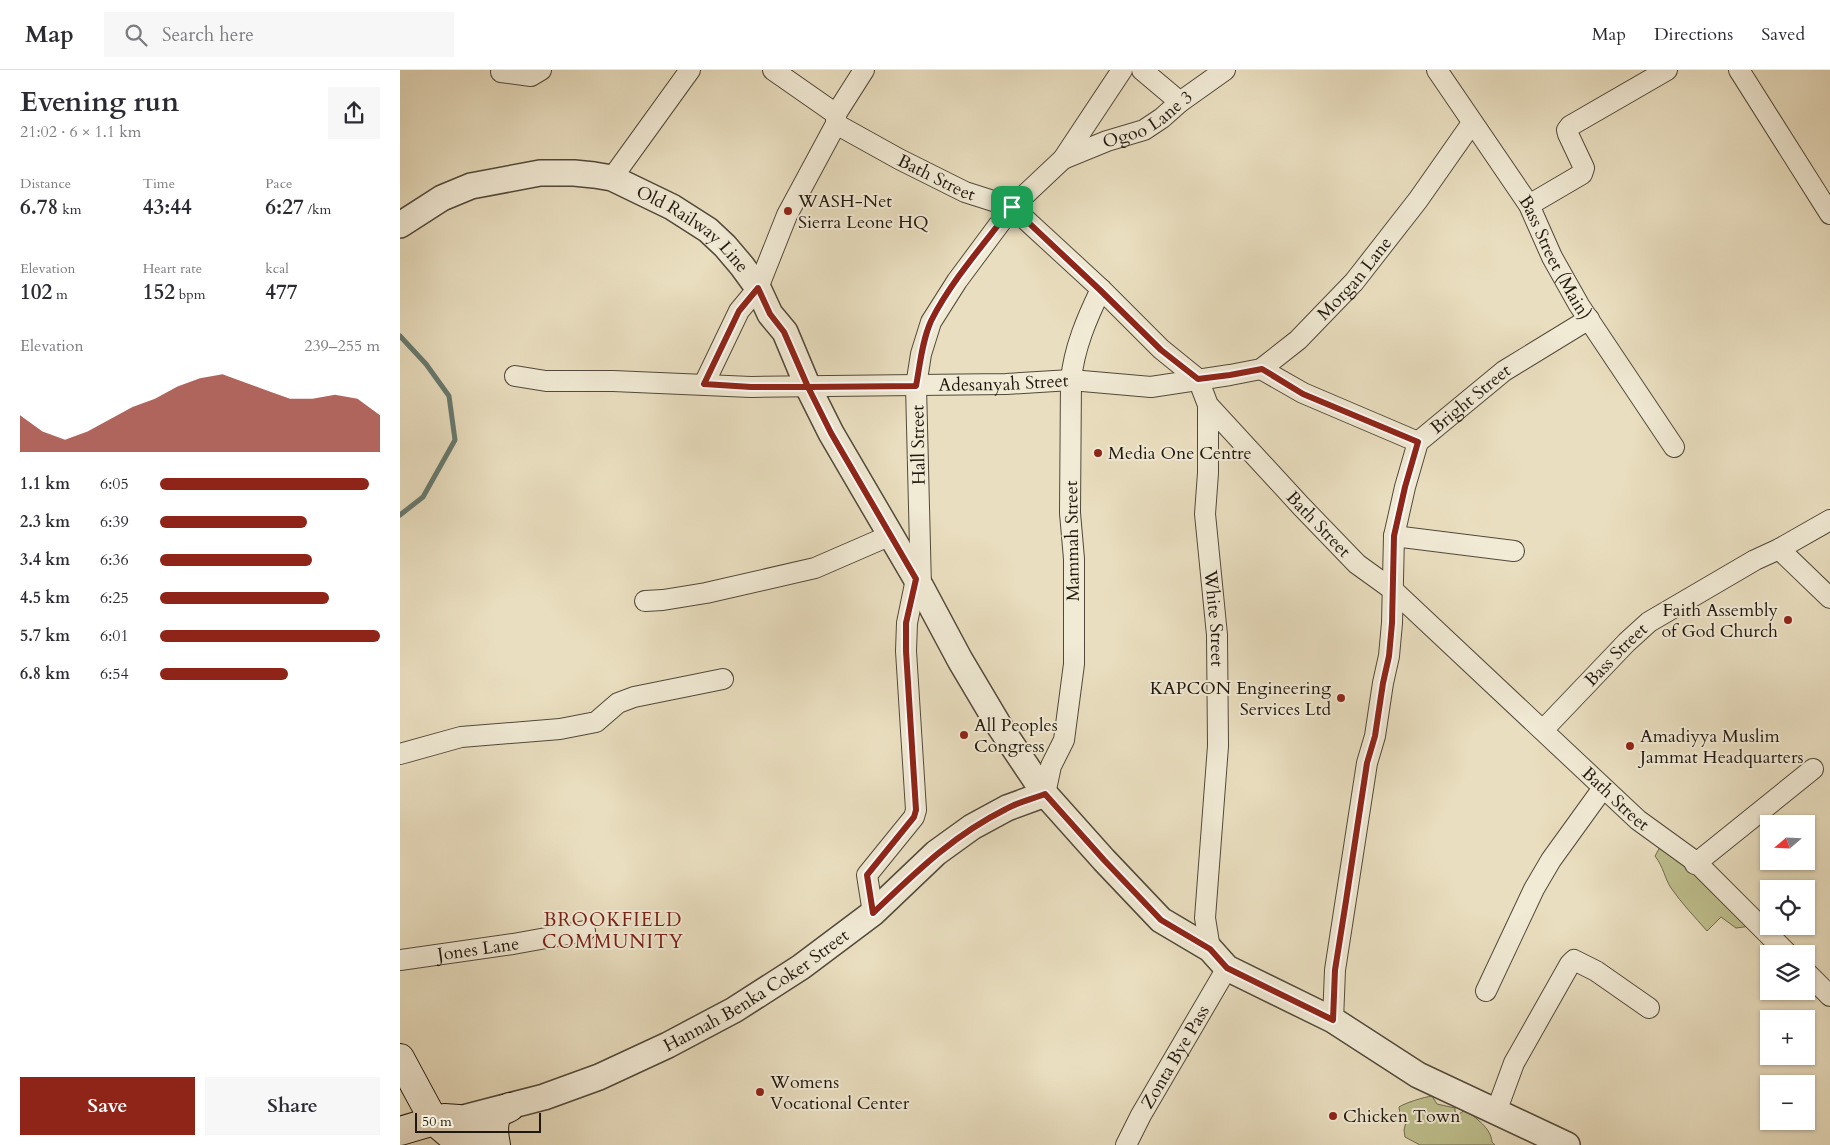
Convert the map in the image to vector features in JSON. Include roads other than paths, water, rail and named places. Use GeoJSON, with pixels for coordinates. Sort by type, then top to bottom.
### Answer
{"type":"FeatureCollection","features":[{"type":"Feature","properties":{"kind":"main road"},"geometry":{"type":"LineString","coordinates":[[400,1058],[418,1094],[452,1128],[495,1145],[495,1123],[499,1113],[510,1107]]}},
{"type":"Feature","properties":{"kind":"main road"},"geometry":{"type":"LineString","coordinates":[[400,1131],[452,1128]]}},
{"type":"Feature","properties":{"kind":"street"},"geometry":{"type":"LineString","coordinates":[[501,72],[531,76],[541,70]]}},
{"type":"Feature","properties":{"kind":"street"},"geometry":{"type":"LineString","coordinates":[[612,178],[690,70]]}},
{"type":"Feature","properties":{"kind":"street","name":"Bath Street"},"geometry":{"type":"LineString","coordinates":[[773,70],[836,119],[899,159],[965,192],[1012,207],[1161,350],[1198,379],[1208,406],[1357,564],[1393,590],[1638,820],[1696,862],[1779,945]]}},
{"type":"Feature","properties":{"kind":"street"},"geometry":{"type":"LineString","coordinates":[[704,384],[739,311],[758,288],[787,215],[836,119],[864,70]]}},
{"type":"Feature","properties":{"kind":"street","name":"Hall Street"},"geometry":{"type":"LineString","coordinates":[[873,913],[867,875],[914,817],[916,810],[906,623],[919,583],[916,386],[921,354],[931,322],[957,280],[1012,207],[1062,159],[1122,70]]}},
{"type":"Feature","properties":{"kind":"street"},"geometry":{"type":"LineString","coordinates":[[1142,70],[1180,102]]}},
{"type":"Feature","properties":{"kind":"street","name":"Ogoo Lane 3"},"geometry":{"type":"LineString","coordinates":[[1062,159],[1107,141],[1144,130],[1225,70]]}},
{"type":"Feature","properties":{"kind":"street","name":"Bass Street (Main)"},"geometry":{"type":"LineString","coordinates":[[1436,70],[1529,205],[1552,257],[1579,306],[1674,447]]}},
{"type":"Feature","properties":{"kind":"street"},"geometry":{"type":"LineString","coordinates":[[1529,205],[1582,174],[1584,168],[1568,134],[1567,130],[1570,126],[1667,70]]}},
{"type":"Feature","properties":{"kind":"street"},"geometry":{"type":"LineString","coordinates":[[1739,70],[1830,214]]}},
{"type":"Feature","properties":{"kind":"street","name":"Morgan Lane"},"geometry":{"type":"LineString","coordinates":[[1198,379],[1262,369],[1298,340],[1354,282],[1418,200],[1472,123]]}},
{"type":"Feature","properties":{"kind":"street","name":"Old Railway Line"},"geometry":{"type":"LineString","coordinates":[[400,225],[442,198],[471,186],[500,179],[540,173],[594,174],[612,178],[672,206],[708,230],[725,246],[758,288],[770,314],[784,332],[831,433],[919,583],[960,660],[998,724],[1045,794],[1104,860],[1161,920],[1210,949],[1227,968],[1333,1020],[1418,1075],[1567,1145]]}},
{"type":"Feature","properties":{"kind":"street","name":"Mammah Street"},"geometry":{"type":"LineString","coordinates":[[1045,794],[1051,766],[1064,740],[1074,664],[1074,558],[1070,512],[1072,363],[1085,323],[1100,290]]}},
{"type":"Feature","properties":{"kind":"street","name":"Bright Street"},"geometry":{"type":"LineString","coordinates":[[1333,1020],[1335,970],[1339,940],[1367,763],[1375,736],[1389,656],[1394,536],[1418,442],[1504,371],[1589,320]]}},
{"type":"Feature","properties":{"kind":"street"},"geometry":{"type":"LineString","coordinates":[[1262,369],[1303,394],[1418,442]]}},
{"type":"Feature","properties":{"kind":"street"},"geometry":{"type":"LineString","coordinates":[[514,376],[546,381],[613,380],[751,387],[808,387]]}},
{"type":"Feature","properties":{"kind":"street","name":"Adesanyah Street"},"geometry":{"type":"LineString","coordinates":[[808,387],[1006,384],[1071,380],[1151,387],[1198,379]]}},
{"type":"Feature","properties":{"kind":"street","name":"White Street"},"geometry":{"type":"LineString","coordinates":[[1208,406],[1208,473],[1205,514],[1217,635],[1218,746],[1205,918],[1210,949]]}},
{"type":"Feature","properties":{"kind":"street","name":"Bass Street"},"geometry":{"type":"LineString","coordinates":[[1543,730],[1627,642],[1650,622],[1755,560],[1830,520]]}},
{"type":"Feature","properties":{"kind":"street"},"geometry":{"type":"LineString","coordinates":[[645,601],[706,593],[815,568],[891,535]]}},
{"type":"Feature","properties":{"kind":"street"},"geometry":{"type":"LineString","coordinates":[[1394,536],[1514,552]]}},
{"type":"Feature","properties":{"kind":"street"},"geometry":{"type":"LineString","coordinates":[[1778,549],[1830,598]]}},
{"type":"Feature","properties":{"kind":"street"},"geometry":{"type":"LineString","coordinates":[[400,754],[461,737],[515,734],[581,726],[596,722],[618,703],[634,697],[723,679]]}},
{"type":"Feature","properties":{"kind":"street"},"geometry":{"type":"LineString","coordinates":[[1696,862],[1696,864],[1813,769]]}},
{"type":"Feature","properties":{"kind":"street"},"geometry":{"type":"LineString","coordinates":[[1486,991],[1534,890],[1551,860],[1603,788]]}},
{"type":"Feature","properties":{"kind":"street","name":"Hannah Benka Coker Street"},"geometry":{"type":"LineString","coordinates":[[452,1128],[599,1077],[668,1045],[734,1010],[801,967],[873,913],[936,853],[972,827],[1007,808],[1045,794]]}},
{"type":"Feature","properties":{"kind":"street","name":"Jones Lane"},"geometry":{"type":"LineString","coordinates":[[400,960],[513,944],[585,931]]}},
{"type":"Feature","properties":{"kind":"street"},"geometry":{"type":"LineString","coordinates":[[1496,1112],[1514,1063],[1574,960],[1596,971],[1649,1008]]}},
{"type":"Feature","properties":{"kind":"street","name":"Zonta Bye Pass"},"geometry":{"type":"LineString","coordinates":[[1126,1145],[1141,1115],[1227,968]]}},
{"type":"Feature","properties":{"kind":"street"},"geometry":{"type":"LineString","coordinates":[[1815,981],[1830,996]]}},
{"type":"Feature","properties":{"kind":"waterway"},"geometry":{"type":"LineString","coordinates":[[400,336],[426,364],[449,396],[455,440],[423,497],[400,515]]}},
{"type":"Feature","properties":{"kind":"place","name":"WASH-Net Sierra Leone HQ"},"geometry":{"type":"Point","coordinates":[788,211]}},
{"type":"Feature","properties":{"kind":"place","name":"Media One Centre"},"geometry":{"type":"Point","coordinates":[1098,453]}},
{"type":"Feature","properties":{"kind":"place","name":"Faith Assembly of God Church"},"geometry":{"type":"Point","coordinates":[1788,620]}},
{"type":"Feature","properties":{"kind":"place","name":"KAPCON Engineering Services Ltd"},"geometry":{"type":"Point","coordinates":[1341,698]}},
{"type":"Feature","properties":{"kind":"place","name":"All Peoples Congress"},"geometry":{"type":"Point","coordinates":[964,735]}},
{"type":"Feature","properties":{"kind":"place","name":"Amadiyya Muslim Jammat Headquarters"},"geometry":{"type":"Point","coordinates":[1630,746]}},
{"type":"Feature","properties":{"kind":"place","name":"Womens Vocational Center"},"geometry":{"type":"Point","coordinates":[760,1092]}},
{"type":"Feature","properties":{"kind":"place","name":"Chicken Town"},"geometry":{"type":"Point","coordinates":[1333,1116]}},
{"type":"Feature","properties":{"kind":"district","name":"BROOKFIELD COMMUNITY"},"geometry":{"type":"Point","coordinates":[613,930]}}]}
